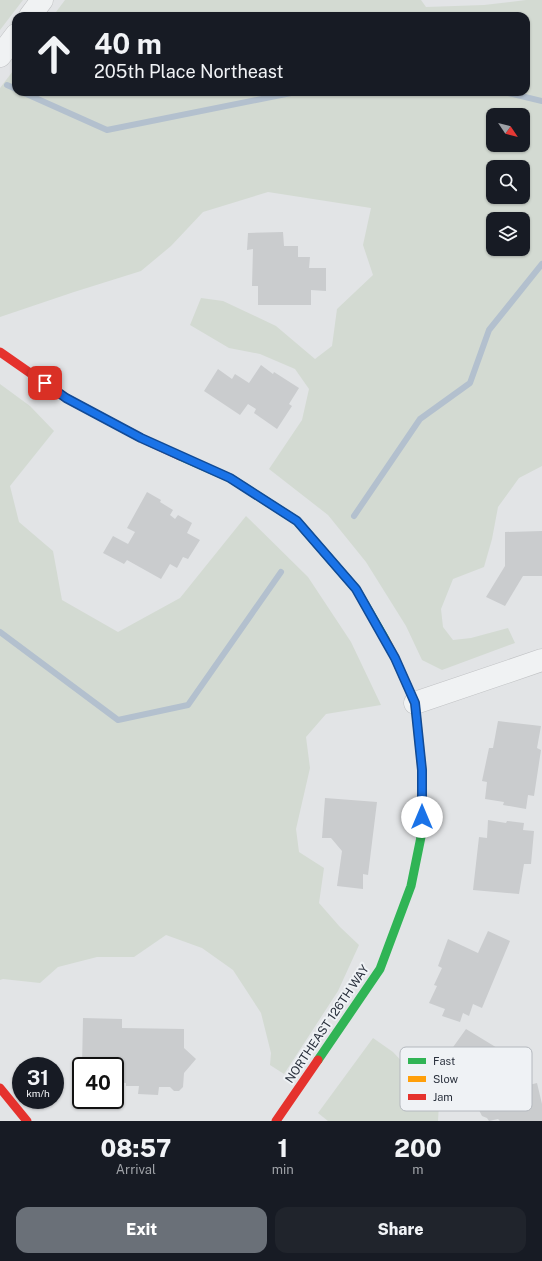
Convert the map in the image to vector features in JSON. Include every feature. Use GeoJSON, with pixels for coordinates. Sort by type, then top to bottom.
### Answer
{"type":"FeatureCollection","features":[{"type":"Feature","properties":{"kind":"street"},"geometry":{"type":"LineString","coordinates":[[33,12],[42,0]]}},
{"type":"Feature","properties":{"kind":"street"},"geometry":{"type":"LineString","coordinates":[[0,56],[12,40]]}},
{"type":"Feature","properties":{"kind":"street","name":"NORTHEAST 126TH WAY"},"geometry":{"type":"LineString","coordinates":[[0,352],[66,398],[141,438],[230,478],[297,521],[356,589],[395,658],[415,703],[422,770],[422,832],[411,886],[380,969],[276,1121]]}},
{"type":"Feature","properties":{"kind":"street"},"geometry":{"type":"LineString","coordinates":[[415,703],[542,660]]}},
{"type":"Feature","properties":{"kind":"street"},"geometry":{"type":"LineString","coordinates":[[0,1088],[27,1121]]}},
{"type":"Feature","properties":{"kind":"shaded area"},"geometry":{"type":"Polygon","coordinates":[[[0,0],[23,0],[14,12],[12,12],[12,14],[0,30],[0,0]]]}},
{"type":"Feature","properties":{"kind":"shaded area"},"geometry":{"type":"Polygon","coordinates":[[[65,0],[421,0],[426,7],[484,5],[526,0],[542,0],[542,466],[519,478],[498,507],[492,539],[484,567],[453,579],[441,609],[443,627],[453,640],[471,638],[508,628],[515,643],[442,670],[422,660],[406,626],[366,562],[328,515],[269,469],[302,420],[309,389],[295,369],[260,354],[229,348],[190,325],[201,298],[223,301],[276,326],[315,359],[332,346],[337,309],[373,275],[363,245],[371,208],[268,192],[203,212],[171,246],[141,271],[0,317],[0,88],[12,72],[12,96],[530,96],[530,12],[56,12],[65,0]]]}},
{"type":"Feature","properties":{"kind":"shaded area"},"geometry":{"type":"Polygon","coordinates":[[[0,384],[30,406],[54,431],[10,486],[19,522],[53,551],[62,600],[118,632],[180,598],[246,516],[308,577],[351,642],[381,705],[326,714],[306,737],[310,768],[296,829],[299,852],[324,868],[319,903],[340,927],[359,945],[338,991],[284,1074],[270,1065],[271,1053],[261,1013],[233,970],[202,948],[166,935],[134,957],[97,957],[58,967],[40,983],[3,979],[0,980],[0,384]]]}},
{"type":"Feature","properties":{"kind":"shaded area"},"geometry":{"type":"Polygon","coordinates":[[[373,1038],[393,1052],[400,1059],[400,1111],[439,1111],[438,1121],[328,1121],[318,1113],[373,1038]]]}},
{"type":"Feature","properties":{"kind":"building"},"geometry":{"type":"Polygon","coordinates":[[[283,232],[284,246],[298,246],[298,257],[310,257],[309,268],[326,268],[326,291],[311,290],[311,305],[258,305],[258,286],[252,286],[253,249],[247,250],[248,233],[283,232]]]}},
{"type":"Feature","properties":{"kind":"building"},"geometry":{"type":"Polygon","coordinates":[[[261,365],[273,374],[274,372],[299,388],[289,404],[292,406],[277,429],[254,413],[256,409],[248,404],[240,415],[204,391],[218,369],[232,379],[235,374],[249,383],[261,365]]]}},
{"type":"Feature","properties":{"kind":"building"},"geometry":{"type":"Polygon","coordinates":[[[147,492],[161,500],[160,502],[173,510],[170,515],[175,519],[178,515],[192,523],[187,533],[200,540],[188,559],[183,557],[177,568],[170,564],[161,579],[127,560],[124,564],[103,553],[113,536],[128,544],[135,532],[127,528],[147,492]]]}},
{"type":"Feature","properties":{"kind":"building"},"geometry":{"type":"Polygon","coordinates":[[[542,531],[542,576],[523,576],[505,606],[486,597],[505,566],[505,532],[542,531]]]}},
{"type":"Feature","properties":{"kind":"building"},"geometry":{"type":"Polygon","coordinates":[[[498,721],[541,726],[537,748],[541,750],[534,796],[528,795],[526,809],[503,805],[504,802],[485,799],[487,782],[482,781],[489,748],[493,748],[498,721]]]}},
{"type":"Feature","properties":{"kind":"building"},"geometry":{"type":"Polygon","coordinates":[[[325,798],[377,802],[368,875],[363,874],[363,889],[337,886],[342,851],[331,838],[322,838],[325,798]]]}},
{"type":"Feature","properties":{"kind":"building"},"geometry":{"type":"Polygon","coordinates":[[[488,820],[506,823],[507,821],[524,823],[523,830],[534,831],[531,864],[524,864],[519,894],[473,890],[479,837],[487,838],[488,820]]]}},
{"type":"Feature","properties":{"kind":"building"},"geometry":{"type":"Polygon","coordinates":[[[488,931],[510,941],[482,1008],[473,1004],[469,1016],[463,1013],[460,1022],[442,1016],[445,1009],[429,1003],[437,986],[434,985],[442,968],[438,966],[448,939],[478,953],[488,931]]]}},
{"type":"Feature","properties":{"kind":"building"},"geometry":{"type":"Polygon","coordinates":[[[83,1018],[122,1019],[122,1028],[184,1029],[184,1048],[196,1059],[184,1073],[183,1087],[179,1091],[174,1091],[170,1087],[159,1087],[158,1095],[138,1094],[139,1086],[126,1086],[126,1083],[124,1083],[124,1057],[82,1057],[83,1018]]]}},
{"type":"Feature","properties":{"kind":"building"},"geometry":{"type":"Polygon","coordinates":[[[466,1029],[496,1047],[453,1047],[466,1029]]]}},
{"type":"Feature","properties":{"kind":"building"},"geometry":{"type":"Polygon","coordinates":[[[537,1083],[542,1104],[542,1121],[500,1121],[498,1119],[489,1121],[487,1118],[482,1116],[480,1111],[532,1111],[532,1084],[537,1083]]]}},
{"type":"Feature","properties":{"kind":"waterway"},"geometry":{"type":"LineString","coordinates":[[7,85],[12,87]]}},
{"type":"Feature","properties":{"kind":"waterway"},"geometry":{"type":"LineString","coordinates":[[31,96],[107,130],[276,96]]}},
{"type":"Feature","properties":{"kind":"waterway"},"geometry":{"type":"LineString","coordinates":[[521,96],[542,101]]}},
{"type":"Feature","properties":{"kind":"waterway"},"geometry":{"type":"LineString","coordinates":[[354,516],[420,419],[470,383],[489,330],[542,264]]}},
{"type":"Feature","properties":{"kind":"waterway"},"geometry":{"type":"LineString","coordinates":[[0,632],[118,720],[188,705],[281,572]]}},
{"type":"Feature","properties":{"kind":"traffic: fast"},"geometry":{"type":"LineString","coordinates":[[180,456],[230,478],[297,521],[356,589],[385,639]]}},
{"type":"Feature","properties":{"kind":"traffic: fast"},"geometry":{"type":"LineString","coordinates":[[318,1060],[380,969],[411,886],[422,832],[422,796]]}},
{"type":"Feature","properties":{"kind":"traffic: slow"},"geometry":{"type":"LineString","coordinates":[[385,639],[415,703],[422,770],[422,796]]}},
{"type":"Feature","properties":{"kind":"traffic: jam"},"geometry":{"type":"LineString","coordinates":[[0,352],[66,398],[141,438],[180,456]]}},
{"type":"Feature","properties":{"kind":"traffic: jam"},"geometry":{"type":"LineString","coordinates":[[276,1121],[318,1060]]}},
{"type":"Feature","properties":{"kind":"traffic: jam"},"geometry":{"type":"LineString","coordinates":[[0,1088],[27,1121]]}},
{"type":"Feature","properties":{"kind":"route"},"geometry":{"type":"LineString","coordinates":[[45,383],[66,398],[141,438],[230,478],[297,521],[356,589],[395,658],[415,703],[416,726],[422,770],[422,817]]}}]}
